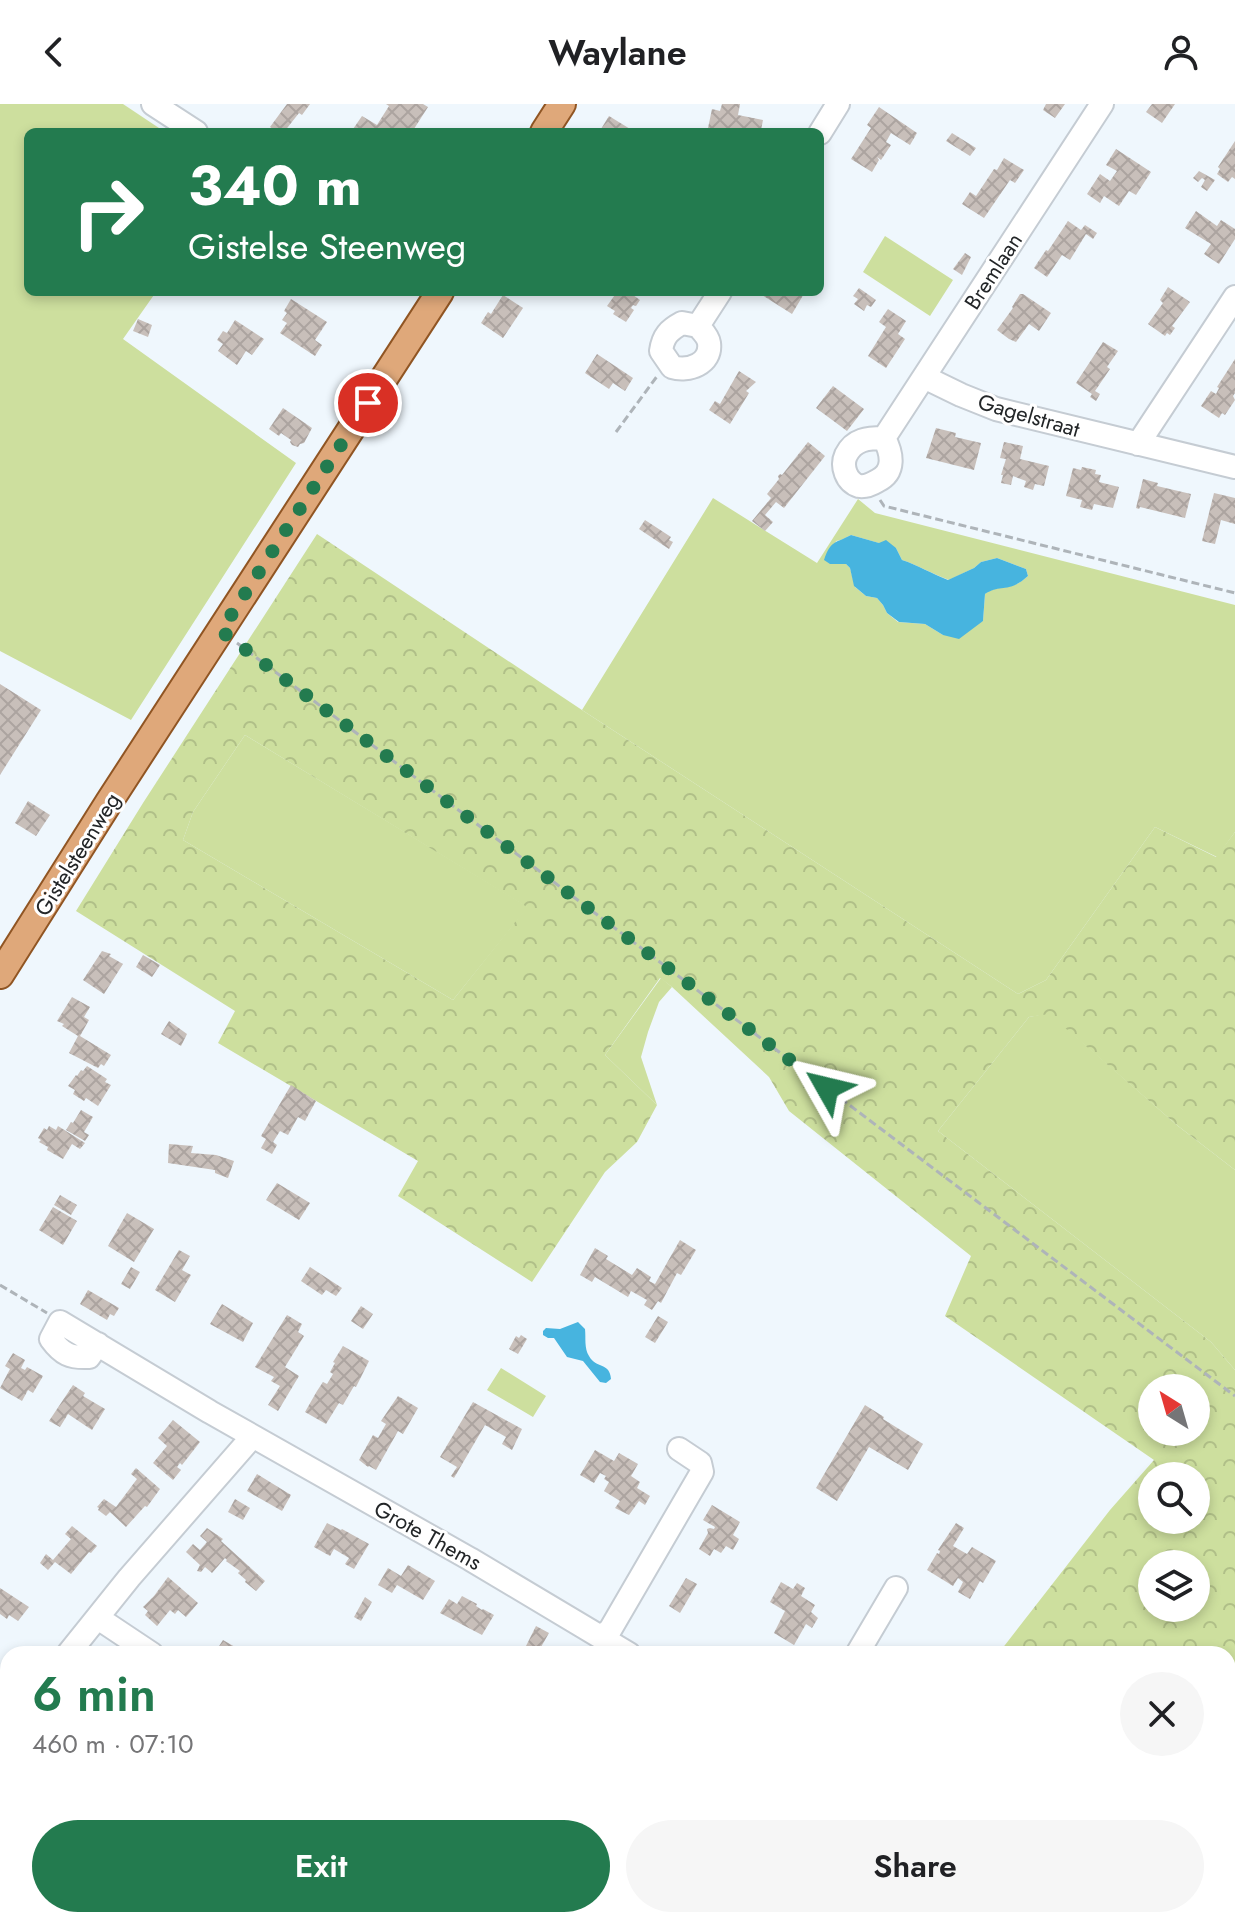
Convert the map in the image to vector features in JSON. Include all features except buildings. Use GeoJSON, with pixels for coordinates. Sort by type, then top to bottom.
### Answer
{"type":"FeatureCollection","features":[{"type":"Feature","properties":{"kind":"main road"},"geometry":{"type":"LineString","coordinates":[[547,128],[562,104]]}},
{"type":"Feature","properties":{"kind":"main road","name":"Gistelsteenweg"},"geometry":{"type":"LineString","coordinates":[[4,960],[437,296]]}},
{"type":"Feature","properties":{"kind":"street"},"geometry":{"type":"LineString","coordinates":[[153,104],[190,128]]}},
{"type":"Feature","properties":{"kind":"street"},"geometry":{"type":"LineString","coordinates":[[823,128],[838,104]]}},
{"type":"Feature","properties":{"kind":"street","name":"Bremlaan"},"geometry":{"type":"LineString","coordinates":[[884,438],[1102,104]]}},
{"type":"Feature","properties":{"kind":"street"},"geometry":{"type":"LineString","coordinates":[[698,326],[717,296]]}},
{"type":"Feature","properties":{"kind":"street"},"geometry":{"type":"LineString","coordinates":[[1138,444],[1235,297]]}},
{"type":"Feature","properties":{"kind":"street"},"geometry":{"type":"LineString","coordinates":[[682,323],[698,326],[709,343],[708,354],[702,363],[692,368],[681,370],[672,367],[661,351],[669,330],[682,323]]}},
{"type":"Feature","properties":{"kind":"street","name":"Gagelstraat"},"geometry":{"type":"LineString","coordinates":[[924,377],[996,409],[1235,467]]}},
{"type":"Feature","properties":{"kind":"street"},"geometry":{"type":"LineString","coordinates":[[884,438],[891,451],[891,466],[884,478],[870,485],[859,486],[843,470],[849,448],[858,441],[884,438]]}},
{"type":"Feature","properties":{"kind":"street","name":"Grote Thems"},"geometry":{"type":"LineString","coordinates":[[60,1322],[252,1437],[470,1559],[616,1646]]}},
{"type":"Feature","properties":{"kind":"street"},"geometry":{"type":"LineString","coordinates":[[75,1646],[129,1578],[252,1437]]}},
{"type":"Feature","properties":{"kind":"street"},"geometry":{"type":"LineString","coordinates":[[601,1637],[610,1630],[702,1472],[700,1463],[679,1449]]}},
{"type":"Feature","properties":{"kind":"street"},"geometry":{"type":"LineString","coordinates":[[862,1646],[896,1588]]}},
{"type":"Feature","properties":{"kind":"street"},"geometry":{"type":"LineString","coordinates":[[98,1618],[140,1646]]}},
{"type":"Feature","properties":{"kind":"path"},"geometry":{"type":"LineString","coordinates":[[616,432],[667,362]]}},
{"type":"Feature","properties":{"kind":"path"},"geometry":{"type":"LineString","coordinates":[[870,485],[884,506],[1235,593]]}},
{"type":"Feature","properties":{"kind":"path"},"geometry":{"type":"LineString","coordinates":[[221,631],[1235,1396]]}},
{"type":"Feature","properties":{"kind":"path"},"geometry":{"type":"LineString","coordinates":[[0,1285],[60,1322]]}},
{"type":"Feature","properties":{"kind":"green space"},"geometry":{"type":"Polygon","coordinates":[[[0,104],[123,104],[159,128],[24,128],[24,296],[153,296],[123,339],[296,463],[131,720],[0,651],[0,104]]]}},
{"type":"Feature","properties":{"kind":"green space"},"geometry":{"type":"Polygon","coordinates":[[[885,236],[953,280],[930,316],[863,272],[885,236]]]}},
{"type":"Feature","properties":{"kind":"green space"},"geometry":{"type":"Polygon","coordinates":[[[713,498],[817,563],[858,499],[875,513],[1235,605],[1235,832],[1217,857],[1155,827],[1046,980],[1018,994],[582,710],[713,498]],[[851,535],[836,541],[830,564],[846,564],[855,587],[866,596],[877,598],[898,622],[925,624],[943,635],[983,621],[985,594],[1015,585],[1028,576],[1026,569],[997,558],[981,562],[949,580],[902,560],[896,548],[851,535]]]}},
{"type":"Feature","properties":{"kind":"green space"},"geometry":{"type":"Polygon","coordinates":[[[317,534],[1018,994],[1046,980],[1155,827],[1216,857],[1235,832],[1235,1170],[1178,1126],[1049,1014],[1029,1017],[938,1131],[1211,1342],[1235,1370],[1235,1646],[1004,1646],[1138,1478],[1138,1534],[1210,1534],[1210,1462],[1152,1462],[1154,1460],[945,1316],[971,1256],[789,1111],[769,1077],[660,978],[605,1055],[657,1105],[637,1142],[605,1172],[532,1282],[398,1196],[418,1161],[218,1043],[235,1011],[76,911],[317,534]],[[245,735],[193,812],[183,840],[453,1000],[527,907],[245,735]]]}},
{"type":"Feature","properties":{"kind":"green space"},"geometry":{"type":"Polygon","coordinates":[[[245,735],[528,907],[453,1000],[183,840],[193,812],[245,735]]]}},
{"type":"Feature","properties":{"kind":"green space"},"geometry":{"type":"Polygon","coordinates":[[[661,978],[672,987],[659,1002],[641,1057],[657,1105],[605,1055],[661,978]]]}},
{"type":"Feature","properties":{"kind":"green space"},"geometry":{"type":"Polygon","coordinates":[[[1049,1013],[1178,1126],[1235,1170],[1235,1370],[1211,1342],[938,1131],[1029,1017],[1049,1013]]]}},
{"type":"Feature","properties":{"kind":"green space"},"geometry":{"type":"Polygon","coordinates":[[[501,1368],[546,1396],[533,1417],[487,1390],[501,1368]]]}},
{"type":"Feature","properties":{"kind":"water"},"geometry":{"type":"Polygon","coordinates":[[[851,535],[879,543],[886,540],[896,548],[902,560],[948,580],[981,562],[997,558],[1026,569],[1028,576],[1015,585],[985,594],[983,621],[959,639],[943,635],[925,624],[899,622],[887,613],[877,598],[866,596],[854,586],[846,564],[830,564],[824,560],[831,546],[851,535]]]}},
{"type":"Feature","properties":{"kind":"water"},"geometry":{"type":"Polygon","coordinates":[[[578,1322],[585,1329],[589,1356],[610,1374],[611,1379],[606,1383],[600,1382],[583,1361],[567,1357],[554,1338],[543,1335],[546,1328],[560,1329],[578,1322]]]}},
{"type":"Feature","properties":{"kind":"route"},"geometry":{"type":"LineString","coordinates":[[368,403],[221,631],[827,1088]]}}]}
